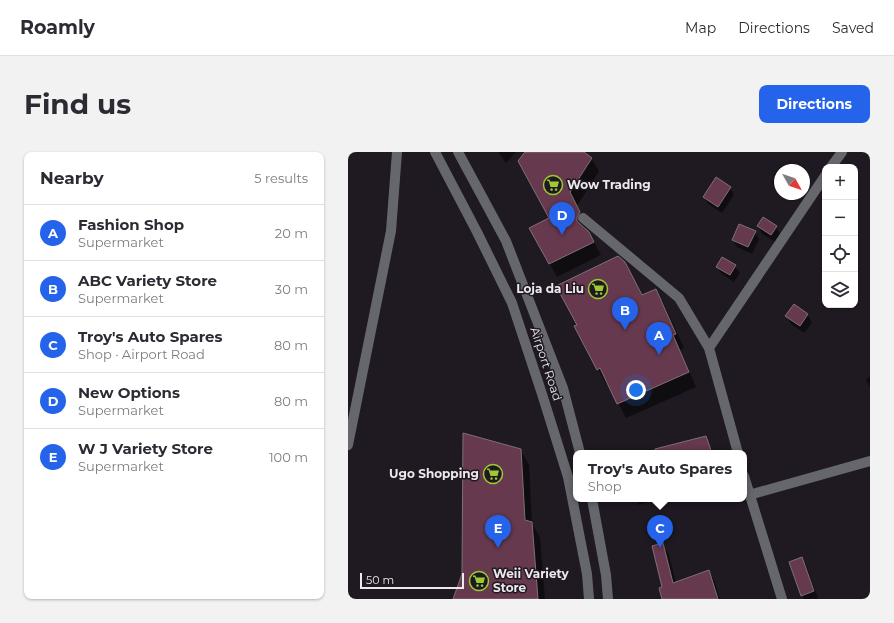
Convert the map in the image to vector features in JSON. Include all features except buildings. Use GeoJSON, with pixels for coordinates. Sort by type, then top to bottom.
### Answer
{"type":"FeatureCollection","features":[{"type":"Feature","properties":{"kind":"street"},"geometry":{"type":"LineString","coordinates":[[348,445],[391,231],[397,152]]}},
{"type":"Feature","properties":{"kind":"street","name":"Airport Road"},"geometry":{"type":"LineString","coordinates":[[435,152],[512,303],[573,485]]}},
{"type":"Feature","properties":{"kind":"street","name":"Airport Road"},"geometry":{"type":"LineString","coordinates":[[458,152],[506,241],[562,388],[579,450]]}},
{"type":"Feature","properties":{"kind":"street"},"geometry":{"type":"LineString","coordinates":[[833,164],[842,152]]}},
{"type":"Feature","properties":{"kind":"street"},"geometry":{"type":"LineString","coordinates":[[709,348],[822,180]]}},
{"type":"Feature","properties":{"kind":"street"},"geometry":{"type":"LineString","coordinates":[[583,218],[679,298],[709,348],[737,450]]}},
{"type":"Feature","properties":{"kind":"street"},"geometry":{"type":"LineString","coordinates":[[749,495],[870,461]]}},
{"type":"Feature","properties":{"kind":"street"},"geometry":{"type":"LineString","coordinates":[[747,487],[782,599]]}},
{"type":"Feature","properties":{"kind":"street","name":"Airport Road"},"geometry":{"type":"LineString","coordinates":[[576,502],[587,574],[589,599]]}},
{"type":"Feature","properties":{"kind":"street"},"geometry":{"type":"LineString","coordinates":[[593,502],[606,575],[608,599]]}},
{"type":"Feature","properties":{"kind":"place","name":"Wow Trading"},"geometry":{"type":"Point","coordinates":[553,185]}},
{"type":"Feature","properties":{"kind":"place","name":"New Options"},"geometry":{"type":"Point","coordinates":[562,235]}},
{"type":"Feature","properties":{"kind":"place","name":"Loja da Liu"},"geometry":{"type":"Point","coordinates":[598,289]}},
{"type":"Feature","properties":{"kind":"place","name":"ABC Variety Store"},"geometry":{"type":"Point","coordinates":[625,330]}},
{"type":"Feature","properties":{"kind":"place","name":"Fashion Shop"},"geometry":{"type":"Point","coordinates":[659,355]}},
{"type":"Feature","properties":{"kind":"place","name":"Ugo Shopping"},"geometry":{"type":"Point","coordinates":[493,474]}},
{"type":"Feature","properties":{"kind":"place","name":"W J Variety Store"},"geometry":{"type":"Point","coordinates":[498,548]}},
{"type":"Feature","properties":{"kind":"place","name":"Troy's Auto Spares"},"geometry":{"type":"Point","coordinates":[660,548]}},
{"type":"Feature","properties":{"kind":"place","name":"Weii Variety Store"},"geometry":{"type":"Point","coordinates":[479,581]}}]}
